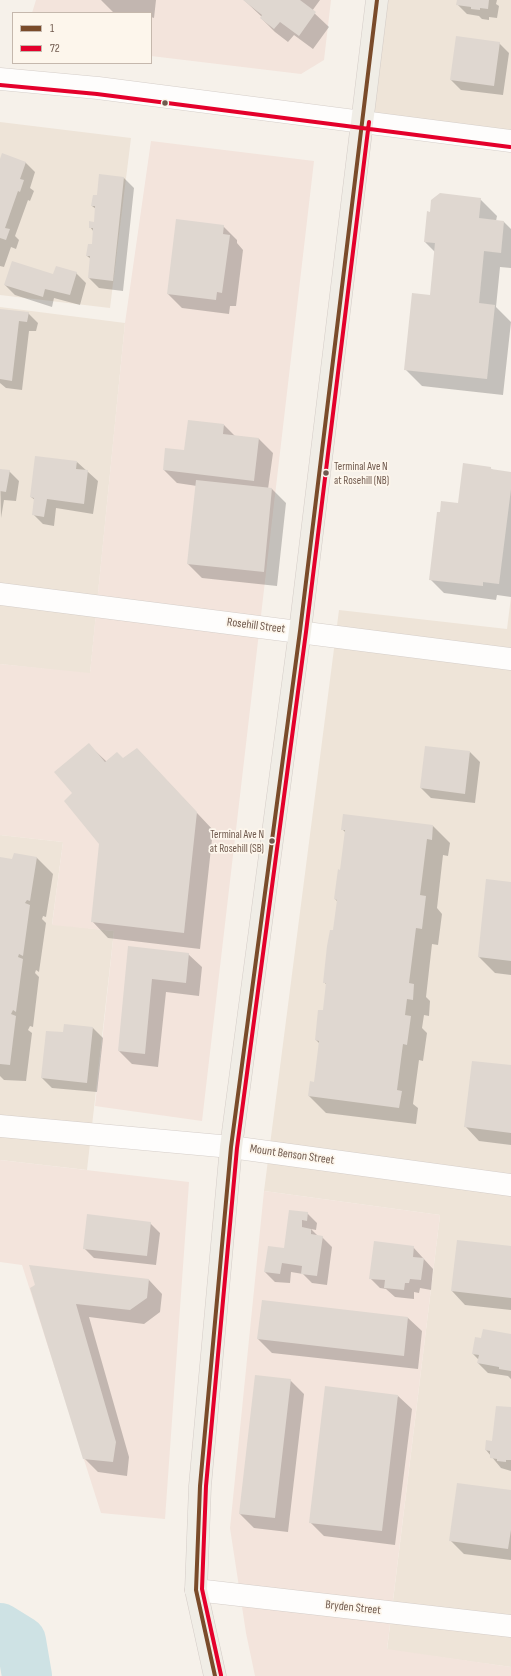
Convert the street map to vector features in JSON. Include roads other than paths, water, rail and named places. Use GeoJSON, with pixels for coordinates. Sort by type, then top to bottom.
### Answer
{"type":"FeatureCollection","features":[{"type":"Feature","properties":{"kind":"main road"},"geometry":{"type":"LineString","coordinates":[[215,1676],[196,1590],[200,1486],[231,1147],[300,631],[377,0]]}},
{"type":"Feature","properties":{"kind":"street"},"geometry":{"type":"LineString","coordinates":[[0,79],[98,88],[511,141]]}},
{"type":"Feature","properties":{"kind":"street","name":"Rosehill Street"},"geometry":{"type":"LineString","coordinates":[[0,594],[511,659]]}},
{"type":"Feature","properties":{"kind":"street","name":"Mount Benson Street"},"geometry":{"type":"LineString","coordinates":[[0,1126],[231,1147],[511,1185]]}},
{"type":"Feature","properties":{"kind":"street","name":"Bryden Street"},"geometry":{"type":"LineString","coordinates":[[196,1590],[511,1626]]}},
{"type":"Feature","properties":{"kind":"waterway"},"geometry":{"type":"LineString","coordinates":[[0,1628],[21,1641],[27,1676]]}},
{"type":"Feature","properties":{"kind":"place","name":"Terminal Ave N at Rosehill (NB)"},"geometry":{"type":"Point","coordinates":[326,473]}},
{"type":"Feature","properties":{"kind":"place","name":"Terminal Ave N at Rosehill (SB)"},"geometry":{"type":"Point","coordinates":[272,841]}}]}
